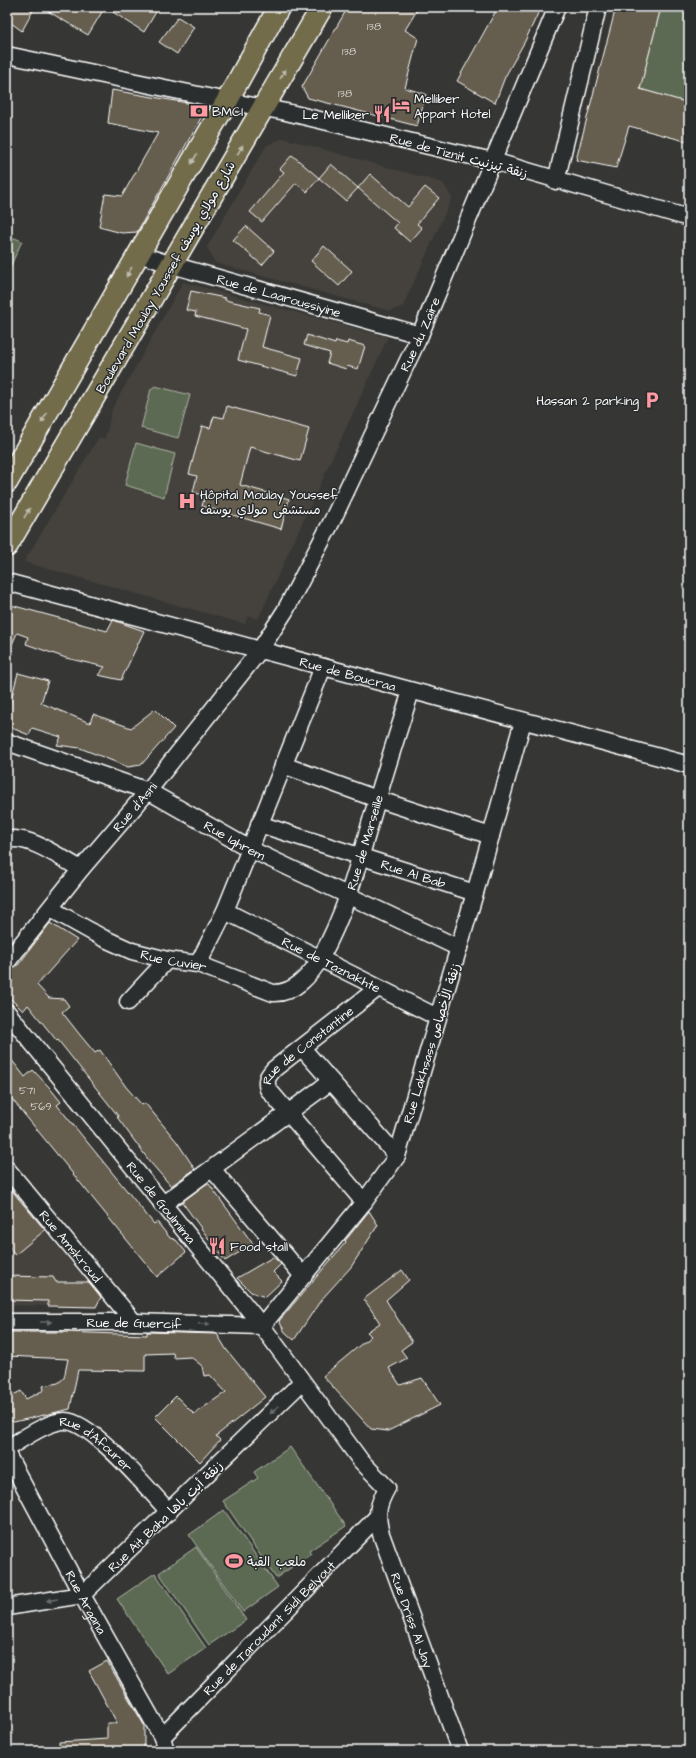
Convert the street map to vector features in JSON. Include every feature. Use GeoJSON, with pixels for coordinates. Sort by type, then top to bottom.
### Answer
{"type":"FeatureCollection","features":[{"type":"Feature","properties":{"kind":"main road"},"geometry":{"type":"LineString","coordinates":[[7,482],[228,101],[279,7]]}},
{"type":"Feature","properties":{"kind":"main road","name":"Boulevard Moulay Youssef شارع مولاي يوسف"},"geometry":{"type":"LineString","coordinates":[[7,546],[322,7]]}},
{"type":"Feature","properties":{"kind":"main road"},"geometry":{"type":"LineString","coordinates":[[64,384],[93,401]]}},
{"type":"Feature","properties":{"kind":"street","name":"Rue du Zaïre"},"geometry":{"type":"LineString","coordinates":[[260,650],[285,611],[332,521],[420,335],[557,7]]}},
{"type":"Feature","properties":{"kind":"street"},"geometry":{"type":"LineString","coordinates":[[556,181],[598,7]]}},
{"type":"Feature","properties":{"kind":"street","name":"Rue de Tiznit زنقة تيزنيت"},"geometry":{"type":"LineString","coordinates":[[7,56],[264,108],[493,161],[556,181],[689,218]]}},
{"type":"Feature","properties":{"kind":"street","name":"Rue de Laaroussiyine"},"geometry":{"type":"LineString","coordinates":[[139,254],[172,265],[420,335]]}},
{"type":"Feature","properties":{"kind":"street","name":"Rue de Boucraa"},"geometry":{"type":"LineString","coordinates":[[7,582],[689,765]]}},
{"type":"Feature","properties":{"kind":"street","name":"Rue d'Asni"},"geometry":{"type":"LineString","coordinates":[[7,962],[51,909],[81,869],[148,791],[260,650]]}},
{"type":"Feature","properties":{"kind":"street"},"geometry":{"type":"LineString","coordinates":[[198,964],[225,911],[323,667]]}},
{"type":"Feature","properties":{"kind":"street","name":"Rue de Marseille"},"geometry":{"type":"LineString","coordinates":[[299,985],[320,958],[348,894],[411,691]]}},
{"type":"Feature","properties":{"kind":"street","name":"Rue Lakhsass زنقة الأخصاص"},"geometry":{"type":"LineString","coordinates":[[262,1326],[364,1202],[397,1156],[475,893],[523,721]]}},
{"type":"Feature","properties":{"kind":"street","name":"Rue Ighrem"},"geometry":{"type":"LineString","coordinates":[[7,742],[148,791],[250,849],[348,894],[459,948]]}},
{"type":"Feature","properties":{"kind":"street"},"geometry":{"type":"LineString","coordinates":[[283,765],[377,799],[491,836]]}},
{"type":"Feature","properties":{"kind":"street","name":"Rue Al Bab"},"geometry":{"type":"LineString","coordinates":[[259,824],[475,893]]}},
{"type":"Feature","properties":{"kind":"street"},"geometry":{"type":"LineString","coordinates":[[7,840],[14,838],[24,840],[51,852],[81,869]]}},
{"type":"Feature","properties":{"kind":"street","name":"Rue Cuvier"},"geometry":{"type":"LineString","coordinates":[[51,909],[102,938],[132,951],[167,960],[198,964],[273,993],[285,992],[299,985]]}},
{"type":"Feature","properties":{"kind":"street","name":"Rue de Taznakhte"},"geometry":{"type":"LineString","coordinates":[[225,911],[437,1017]]}},
{"type":"Feature","properties":{"kind":"street"},"geometry":{"type":"LineString","coordinates":[[128,1002],[167,960]]}},
{"type":"Feature","properties":{"kind":"street","name":"Rue de Constantine"},"geometry":{"type":"LineString","coordinates":[[364,1202],[268,1089],[267,1077],[274,1069],[378,988]]}},
{"type":"Feature","properties":{"kind":"street","name":"Rue de Goulmima"},"geometry":{"type":"LineString","coordinates":[[7,1012],[162,1205],[262,1326],[361,1461],[387,1488]]}},
{"type":"Feature","properties":{"kind":"street"},"geometry":{"type":"LineString","coordinates":[[302,1048],[330,1082],[397,1156]]}},
{"type":"Feature","properties":{"kind":"street"},"geometry":{"type":"LineString","coordinates":[[162,1205],[330,1082]]}},
{"type":"Feature","properties":{"kind":"street","name":"Rue Amskroud"},"geometry":{"type":"LineString","coordinates":[[7,1169],[134,1322]]}},
{"type":"Feature","properties":{"kind":"street"},"geometry":{"type":"LineString","coordinates":[[212,1169],[303,1276]]}},
{"type":"Feature","properties":{"kind":"street","name":"Rue de Guercif"},"geometry":{"type":"LineString","coordinates":[[7,1322],[134,1322],[262,1326]]}},
{"type":"Feature","properties":{"kind":"street","name":"Rue Ait Baha زنقة أيت باها"},"geometry":{"type":"LineString","coordinates":[[82,1596],[302,1382]]}},
{"type":"Feature","properties":{"kind":"street","name":"Rue d'Afourer"},"geometry":{"type":"LineString","coordinates":[[7,1448],[50,1424],[66,1421],[81,1427],[104,1442],[170,1512]]}},
{"type":"Feature","properties":{"kind":"street","name":"Rue Argana"},"geometry":{"type":"LineString","coordinates":[[7,1454],[82,1596],[164,1744]]}},
{"type":"Feature","properties":{"kind":"street","name":"Rue Driss Al Jay"},"geometry":{"type":"LineString","coordinates":[[387,1488],[379,1505],[377,1517],[381,1534],[460,1751]]}},
{"type":"Feature","properties":{"kind":"street","name":"Rue de Taroudant Sidi Belyout"},"geometry":{"type":"LineString","coordinates":[[164,1744],[377,1517]]}},
{"type":"Feature","properties":{"kind":"street"},"geometry":{"type":"LineString","coordinates":[[7,1607],[82,1596]]}},
{"type":"Feature","properties":{"kind":"shaded area"},"geometry":{"type":"Polygon","coordinates":[[[283,138],[443,183],[452,198],[403,306],[390,311],[215,263],[207,247],[266,146],[283,138]]]}},
{"type":"Feature","properties":{"kind":"shaded area","name":"Hôpital Moulay Youssef مستشفى مولاي يوسف"},"geometry":{"type":"Polygon","coordinates":[[[183,282],[388,337],[258,619],[248,616],[245,624],[24,562],[99,437],[105,439],[112,409],[183,282]]]}},
{"type":"Feature","properties":{"kind":"shaded area"},"geometry":{"type":"Polygon","coordinates":[[[7,1185],[101,1297],[96,1307],[7,1305],[7,1185]]]}},
{"type":"Feature","properties":{"kind":"green space"},"geometry":{"type":"Polygon","coordinates":[[[661,7],[676,7],[689,11],[689,103],[640,89],[661,7]]]}},
{"type":"Feature","properties":{"kind":"green space"},"geometry":{"type":"Polygon","coordinates":[[[7,235],[22,241],[7,274],[7,235]]]}},
{"type":"Feature","properties":{"kind":"green space"},"geometry":{"type":"Polygon","coordinates":[[[155,386],[190,395],[178,438],[141,428],[151,389],[155,386]]]}},
{"type":"Feature","properties":{"kind":"green space"},"geometry":{"type":"Polygon","coordinates":[[[136,443],[175,454],[164,497],[125,485],[136,443]]]}},
{"type":"Feature","properties":{"kind":"green space"},"geometry":{"type":"Polygon","coordinates":[[[290,1447],[346,1526],[309,1551],[311,1554],[276,1578],[223,1501],[258,1478],[254,1472],[290,1447]]]}},
{"type":"Feature","properties":{"kind":"green space","name":"ملعب القبة"},"geometry":{"type":"Polygon","coordinates":[[[224,1510],[278,1587],[243,1612],[189,1535],[224,1510]]]}},
{"type":"Feature","properties":{"kind":"green space"},"geometry":{"type":"Polygon","coordinates":[[[196,1547],[246,1620],[209,1645],[159,1573],[196,1547]]]}},
{"type":"Feature","properties":{"kind":"green space"},"geometry":{"type":"Polygon","coordinates":[[[155,1573],[206,1648],[168,1674],[117,1599],[155,1573]]]}},
{"type":"Feature","properties":{"kind":"building"},"geometry":{"type":"Polygon","coordinates":[[[7,7],[35,7],[22,31],[7,20],[7,7]]]}},
{"type":"Feature","properties":{"kind":"building"},"geometry":{"type":"Polygon","coordinates":[[[41,7],[105,7],[88,35],[41,7]]]}},
{"type":"Feature","properties":{"kind":"building"},"geometry":{"type":"Polygon","coordinates":[[[105,7],[159,7],[144,32],[105,7]]]}},
{"type":"Feature","properties":{"kind":"building"},"geometry":{"type":"Polygon","coordinates":[[[348,7],[419,7],[405,30],[418,38],[405,88],[426,94],[417,126],[308,98],[302,87],[348,7]]]}},
{"type":"Feature","properties":{"kind":"building"},"geometry":{"type":"Polygon","coordinates":[[[498,7],[541,7],[525,41],[505,77],[495,103],[457,81],[498,7]]]}},
{"type":"Feature","properties":{"kind":"building"},"geometry":{"type":"Polygon","coordinates":[[[616,7],[661,7],[640,89],[689,103],[689,142],[629,126],[616,168],[576,160],[616,7]]]}},
{"type":"Feature","properties":{"kind":"building"},"geometry":{"type":"Polygon","coordinates":[[[178,17],[194,27],[177,54],[159,42],[178,17]]]}},
{"type":"Feature","properties":{"kind":"building"},"geometry":{"type":"Polygon","coordinates":[[[112,90],[199,105],[206,109],[137,232],[122,233],[99,227],[105,194],[122,196],[158,133],[108,123],[112,90]]]}},
{"type":"Feature","properties":{"kind":"building"},"geometry":{"type":"Polygon","coordinates":[[[292,155],[319,178],[307,192],[296,183],[262,222],[250,212],[284,172],[280,169],[292,155]]]}},
{"type":"Feature","properties":{"kind":"building"},"geometry":{"type":"Polygon","coordinates":[[[331,164],[358,188],[346,201],[319,178],[331,164]]]}},
{"type":"Feature","properties":{"kind":"building"},"geometry":{"type":"Polygon","coordinates":[[[370,174],[408,207],[425,187],[439,198],[417,224],[422,228],[410,242],[394,228],[398,223],[358,188],[370,174]]]}},
{"type":"Feature","properties":{"kind":"building"},"geometry":{"type":"Polygon","coordinates":[[[246,226],[274,251],[262,265],[233,240],[246,226]]]}},
{"type":"Feature","properties":{"kind":"building"},"geometry":{"type":"Polygon","coordinates":[[[324,246],[352,271],[339,286],[311,261],[324,246]]]}},
{"type":"Feature","properties":{"kind":"building"},"geometry":{"type":"Polygon","coordinates":[[[191,291],[225,298],[225,300],[260,308],[259,312],[270,315],[262,347],[302,358],[297,376],[238,360],[246,329],[195,316],[196,312],[186,310],[191,291]]]}},
{"type":"Feature","properties":{"kind":"building"},"geometry":{"type":"Polygon","coordinates":[[[307,335],[335,344],[336,341],[347,344],[348,341],[365,346],[358,369],[347,366],[346,369],[327,363],[330,353],[304,345],[307,335]]]}},
{"type":"Feature","properties":{"kind":"building"},"geometry":{"type":"Polygon","coordinates":[[[227,406],[309,429],[300,461],[250,447],[240,485],[289,499],[281,529],[202,506],[205,496],[193,492],[197,476],[189,474],[202,426],[210,428],[214,416],[224,418],[227,406]]]}},
{"type":"Feature","properties":{"kind":"building"},"geometry":{"type":"Polygon","coordinates":[[[7,604],[107,631],[113,620],[144,631],[121,680],[98,675],[105,667],[66,658],[26,644],[28,637],[17,633],[7,656],[7,604]]]}},
{"type":"Feature","properties":{"kind":"building"},"geometry":{"type":"Polygon","coordinates":[[[18,673],[48,681],[41,703],[90,723],[93,714],[131,728],[155,709],[174,728],[141,765],[128,767],[80,748],[57,745],[61,737],[32,728],[29,735],[7,726],[7,715],[18,673]]]}},
{"type":"Feature","properties":{"kind":"building"},"geometry":{"type":"Polygon","coordinates":[[[50,923],[77,940],[37,985],[49,998],[64,999],[69,1006],[62,1012],[95,1053],[100,1050],[126,1087],[142,1105],[145,1103],[177,1142],[195,1169],[171,1186],[150,1162],[117,1117],[119,1117],[58,1040],[57,1041],[28,1005],[23,1011],[10,998],[9,972],[19,964],[50,923]]]}},
{"type":"Feature","properties":{"kind":"building"},"geometry":{"type":"Polygon","coordinates":[[[7,1054],[25,1077],[33,1070],[49,1087],[61,1102],[57,1105],[154,1224],[157,1222],[170,1238],[176,1240],[186,1252],[157,1277],[7,1093],[7,1054]]]}},
{"type":"Feature","properties":{"kind":"building"},"geometry":{"type":"Polygon","coordinates":[[[206,1184],[209,1184],[253,1244],[225,1261],[182,1202],[206,1184]]]}},
{"type":"Feature","properties":{"kind":"building"},"geometry":{"type":"Polygon","coordinates":[[[7,1185],[45,1230],[15,1255],[7,1245],[7,1185]]]}},
{"type":"Feature","properties":{"kind":"building"},"geometry":{"type":"Polygon","coordinates":[[[369,1211],[378,1225],[351,1267],[321,1300],[294,1340],[285,1332],[279,1321],[346,1242],[345,1241],[369,1211]]]}},
{"type":"Feature","properties":{"kind":"building"},"geometry":{"type":"Polygon","coordinates":[[[273,1257],[281,1264],[273,1272],[282,1281],[265,1297],[251,1292],[237,1278],[273,1257]]]}},
{"type":"Feature","properties":{"kind":"building"},"geometry":{"type":"Polygon","coordinates":[[[402,1270],[409,1280],[386,1300],[412,1342],[401,1350],[407,1358],[389,1368],[400,1385],[422,1378],[440,1405],[388,1431],[371,1429],[323,1376],[371,1336],[367,1332],[380,1323],[364,1299],[402,1270]]]}},
{"type":"Feature","properties":{"kind":"building"},"geometry":{"type":"Polygon","coordinates":[[[7,1276],[53,1277],[56,1282],[89,1282],[101,1297],[96,1307],[48,1306],[48,1301],[7,1300],[7,1276]]]}},
{"type":"Feature","properties":{"kind":"building"},"geometry":{"type":"Polygon","coordinates":[[[7,1332],[147,1335],[147,1332],[217,1334],[226,1349],[265,1397],[216,1436],[220,1440],[200,1462],[155,1417],[176,1396],[194,1414],[226,1392],[210,1375],[204,1376],[202,1366],[191,1357],[174,1358],[173,1353],[145,1354],[145,1371],[78,1370],[70,1409],[14,1422],[7,1420],[7,1398],[21,1391],[26,1399],[44,1390],[43,1386],[58,1383],[64,1378],[68,1359],[7,1356],[7,1332]]]}},
{"type":"Feature","properties":{"kind":"building"},"geometry":{"type":"Polygon","coordinates":[[[107,1661],[144,1725],[144,1751],[60,1751],[59,1742],[107,1739],[107,1723],[117,1723],[89,1671],[107,1661]]]}},
{"type":"Feature","properties":{"kind":"place","name":"Melliber Appart Hotel"},"geometry":{"type":"Point","coordinates":[401,105]}},
{"type":"Feature","properties":{"kind":"place","name":"BMCI"},"geometry":{"type":"Point","coordinates":[199,111]}},
{"type":"Feature","properties":{"kind":"place","name":"Le Melliber"},"geometry":{"type":"Point","coordinates":[382,114]}},
{"type":"Feature","properties":{"kind":"place","name":"Hassan 2 parking"},"geometry":{"type":"Point","coordinates":[652,400]}},
{"type":"Feature","properties":{"kind":"place","name":"Hôpital Moulay Youssef مستشفى مولاي يوسف"},"geometry":{"type":"Point","coordinates":[187,501]}},
{"type":"Feature","properties":{"kind":"place","name":"Food stall"},"geometry":{"type":"Point","coordinates":[217,1246]}},
{"type":"Feature","properties":{"kind":"place","name":"ملعب القبة"},"geometry":{"type":"Point","coordinates":[234,1561]}}]}
